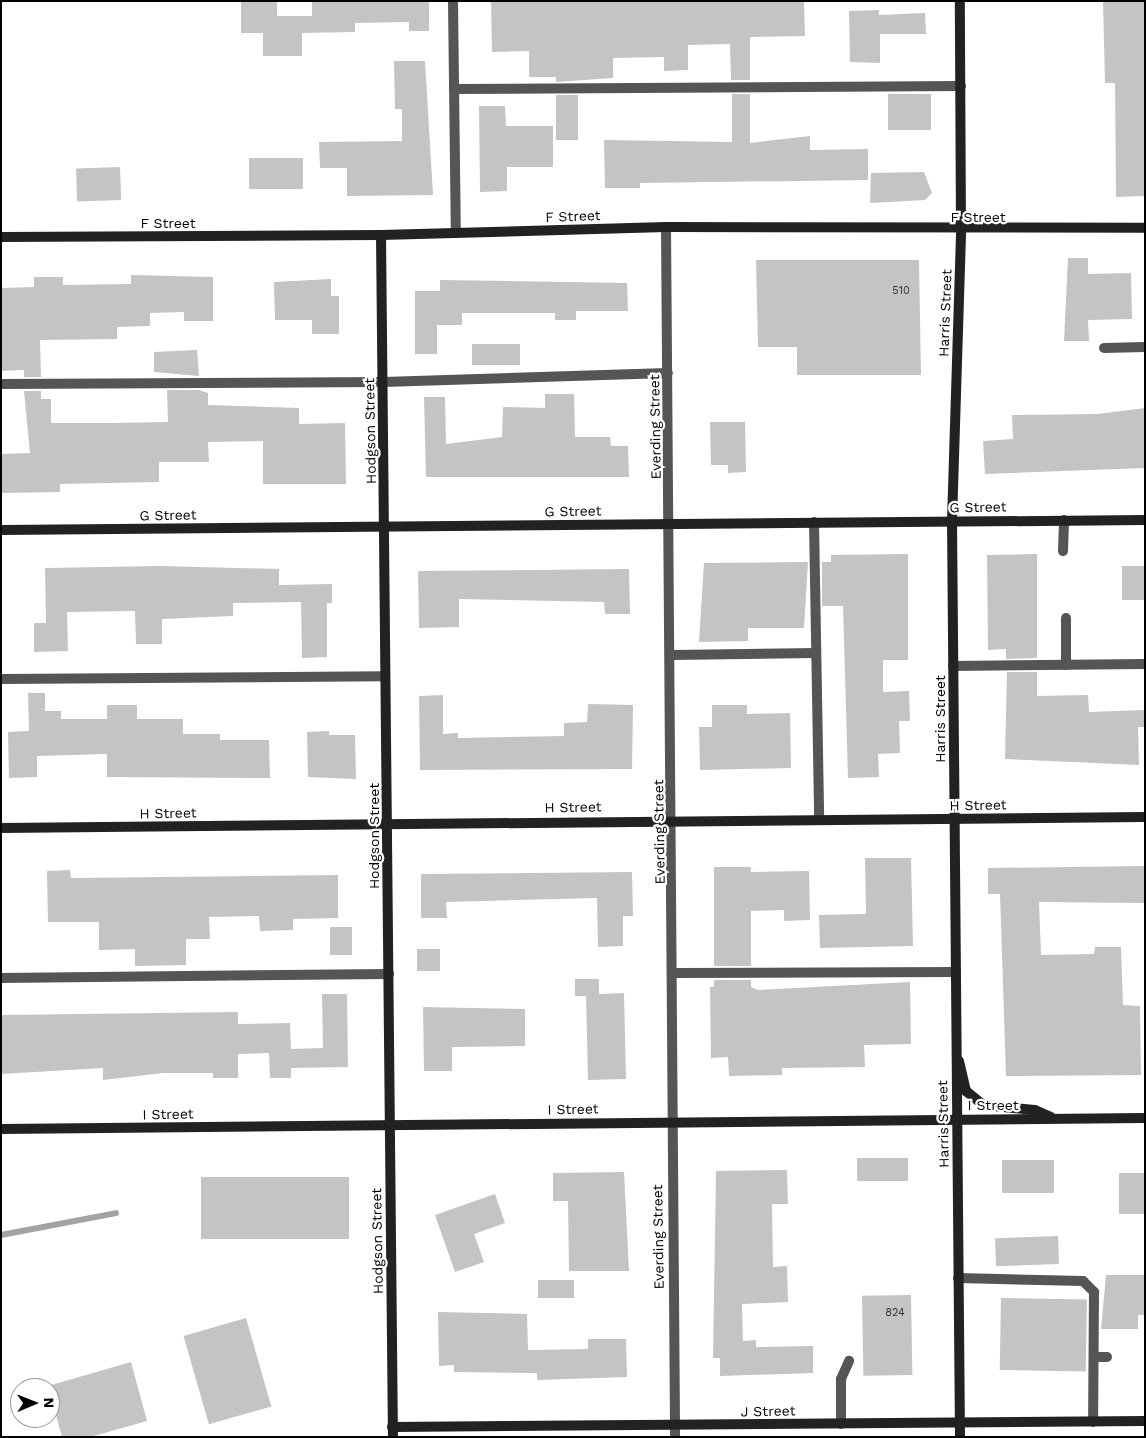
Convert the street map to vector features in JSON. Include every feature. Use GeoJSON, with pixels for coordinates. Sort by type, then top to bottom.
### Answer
{"type":"FeatureCollection","features":[{"type":"Feature","properties":{"kind":"street"},"geometry":{"type":"LineString","coordinates":[[453,1],[456,233]]}},
{"type":"Feature","properties":{"kind":"street","name":"Harris Street"},"geometry":{"type":"LineString","coordinates":[[960,1],[962,230],[952,521],[960,1437]]}},
{"type":"Feature","properties":{"kind":"street"},"geometry":{"type":"LineString","coordinates":[[454,89],[961,86]]}},
{"type":"Feature","properties":{"kind":"street","name":"F Street"},"geometry":{"type":"LineString","coordinates":[[1,237],[381,235],[666,227],[962,230],[1145,228]]}},
{"type":"Feature","properties":{"kind":"street","name":"Everding Street"},"geometry":{"type":"LineString","coordinates":[[666,227],[675,972],[671,1121],[675,1432]]}},
{"type":"Feature","properties":{"kind":"street","name":"Hodgson Street"},"geometry":{"type":"LineString","coordinates":[[381,235],[393,1432]]}},
{"type":"Feature","properties":{"kind":"street"},"geometry":{"type":"LineString","coordinates":[[1104,348],[1145,347]]}},
{"type":"Feature","properties":{"kind":"street"},"geometry":{"type":"LineString","coordinates":[[1,384],[383,382],[668,373]]}},
{"type":"Feature","properties":{"kind":"street"},"geometry":{"type":"LineString","coordinates":[[1063,551],[1064,520]]}},
{"type":"Feature","properties":{"kind":"street","name":"G Street"},"geometry":{"type":"LineString","coordinates":[[1,530],[1145,520]]}},
{"type":"Feature","properties":{"kind":"street"},"geometry":{"type":"LineString","coordinates":[[814,522],[819,819]]}},
{"type":"Feature","properties":{"kind":"street"},"geometry":{"type":"LineString","coordinates":[[1066,618],[1066,665]]}},
{"type":"Feature","properties":{"kind":"street"},"geometry":{"type":"LineString","coordinates":[[672,655],[816,653]]}},
{"type":"Feature","properties":{"kind":"street"},"geometry":{"type":"LineString","coordinates":[[953,666],[1145,664]]}},
{"type":"Feature","properties":{"kind":"street"},"geometry":{"type":"LineString","coordinates":[[1,678],[385,676]]}},
{"type":"Feature","properties":{"kind":"street","name":"H Street"},"geometry":{"type":"LineString","coordinates":[[1,828],[673,819],[1145,817]]}},
{"type":"Feature","properties":{"kind":"street"},"geometry":{"type":"LineString","coordinates":[[675,972],[956,972]]}},
{"type":"Feature","properties":{"kind":"street"},"geometry":{"type":"LineString","coordinates":[[1,978],[389,974]]}},
{"type":"Feature","properties":{"kind":"street"},"geometry":{"type":"LineString","coordinates":[[956,1052],[972,1098],[983,1105],[1035,1110],[1054,1118]]}},
{"type":"Feature","properties":{"kind":"street","name":"I Street"},"geometry":{"type":"LineString","coordinates":[[1,1130],[671,1121],[1145,1118]]}},
{"type":"Feature","properties":{"kind":"street"},"geometry":{"type":"LineString","coordinates":[[958,1278],[1083,1281],[1094,1292],[1093,1422]]}},
{"type":"Feature","properties":{"kind":"street"},"geometry":{"type":"LineString","coordinates":[[1094,1357],[1107,1357]]}},
{"type":"Feature","properties":{"kind":"street"},"geometry":{"type":"LineString","coordinates":[[841,1424],[841,1379],[849,1361]]}},
{"type":"Feature","properties":{"kind":"street","name":"J Street"},"geometry":{"type":"LineString","coordinates":[[393,1432],[675,1432],[841,1424],[1145,1421]]}},
{"type":"Feature","properties":{"kind":"building"},"geometry":{"type":"Polygon","coordinates":[[[241,1],[277,1],[277,16],[312,16],[312,1],[429,1],[429,31],[409,31],[409,22],[355,23],[355,32],[302,33],[302,56],[263,56],[263,33],[241,33],[241,1]]]}},
{"type":"Feature","properties":{"kind":"building"},"geometry":{"type":"Polygon","coordinates":[[[491,1],[804,1],[805,36],[750,37],[750,80],[731,80],[730,44],[688,45],[688,70],[664,71],[664,57],[613,58],[613,78],[556,82],[556,77],[529,77],[529,51],[492,52],[491,1]]]}},
{"type":"Feature","properties":{"kind":"building"},"geometry":{"type":"Polygon","coordinates":[[[1103,1],[1145,1],[1145,196],[1116,197],[1115,83],[1105,83],[1103,1]]]}},
{"type":"Feature","properties":{"kind":"building"},"geometry":{"type":"Polygon","coordinates":[[[879,10],[879,15],[925,13],[926,34],[880,34],[880,63],[850,62],[849,11],[879,10]]]}},
{"type":"Feature","properties":{"kind":"building"},"geometry":{"type":"Polygon","coordinates":[[[394,61],[425,61],[433,195],[347,196],[347,168],[320,168],[319,142],[402,141],[402,109],[395,109],[394,61]]]}},
{"type":"Feature","properties":{"kind":"building"},"geometry":{"type":"Polygon","coordinates":[[[732,94],[750,94],[750,143],[810,136],[810,150],[868,149],[868,180],[640,183],[640,188],[605,188],[604,140],[732,142],[732,94]]]}},
{"type":"Feature","properties":{"kind":"building"},"geometry":{"type":"Polygon","coordinates":[[[888,94],[931,94],[931,130],[888,130],[888,94]]]}},
{"type":"Feature","properties":{"kind":"building"},"geometry":{"type":"Polygon","coordinates":[[[556,95],[578,95],[578,140],[556,140],[556,95]]]}},
{"type":"Feature","properties":{"kind":"building"},"geometry":{"type":"Polygon","coordinates":[[[479,106],[505,106],[506,126],[553,126],[553,167],[507,167],[507,191],[480,192],[479,106]]]}},
{"type":"Feature","properties":{"kind":"building"},"geometry":{"type":"Polygon","coordinates":[[[249,158],[303,158],[303,189],[249,189],[249,158]]]}},
{"type":"Feature","properties":{"kind":"building"},"geometry":{"type":"Polygon","coordinates":[[[120,167],[121,200],[77,202],[76,169],[120,167]]]}},
{"type":"Feature","properties":{"kind":"building"},"geometry":{"type":"Polygon","coordinates":[[[924,172],[932,193],[925,200],[870,203],[871,173],[924,172]]]}},
{"type":"Feature","properties":{"kind":"building"},"geometry":{"type":"Polygon","coordinates":[[[1068,258],[1088,258],[1088,274],[1131,273],[1132,319],[1088,320],[1089,341],[1064,341],[1068,258]]]}},
{"type":"Feature","properties":{"kind":"building"},"geometry":{"type":"Polygon","coordinates":[[[756,260],[919,260],[921,375],[797,375],[797,347],[758,347],[756,260]]]}},
{"type":"Feature","properties":{"kind":"building"},"geometry":{"type":"Polygon","coordinates":[[[131,275],[213,277],[213,321],[184,321],[184,312],[150,313],[150,326],[117,327],[117,339],[40,340],[41,377],[24,377],[24,370],[1,371],[1,288],[34,287],[34,277],[63,277],[63,285],[131,284],[131,275]]]}},
{"type":"Feature","properties":{"kind":"building"},"geometry":{"type":"Polygon","coordinates":[[[331,279],[331,296],[339,296],[339,334],[312,334],[312,320],[275,320],[274,282],[331,279]]]}},
{"type":"Feature","properties":{"kind":"building"},"geometry":{"type":"Polygon","coordinates":[[[440,280],[627,283],[628,311],[576,311],[576,320],[555,320],[555,313],[462,313],[462,325],[437,325],[437,354],[415,354],[415,291],[440,291],[440,280]]]}},
{"type":"Feature","properties":{"kind":"building"},"geometry":{"type":"Polygon","coordinates":[[[472,344],[520,344],[520,365],[472,365],[472,344]]]}},
{"type":"Feature","properties":{"kind":"building"},"geometry":{"type":"Polygon","coordinates":[[[197,350],[199,376],[154,372],[154,352],[197,350]]]}},
{"type":"Feature","properties":{"kind":"building"},"geometry":{"type":"Polygon","coordinates":[[[167,390],[199,390],[208,393],[208,405],[299,408],[299,424],[345,423],[346,484],[263,484],[263,441],[208,442],[209,462],[159,462],[159,482],[60,484],[60,492],[1,493],[1,454],[30,453],[24,391],[41,391],[41,399],[51,399],[51,423],[111,423],[168,422],[167,390]]]}},
{"type":"Feature","properties":{"kind":"building"},"geometry":{"type":"Polygon","coordinates":[[[545,394],[574,394],[575,437],[610,437],[611,446],[628,446],[629,477],[426,477],[424,397],[445,397],[446,444],[502,437],[503,407],[545,408],[545,394]]]}},
{"type":"Feature","properties":{"kind":"building"},"geometry":{"type":"Polygon","coordinates":[[[1145,408],[1145,468],[985,474],[983,441],[1013,439],[1012,415],[1098,414],[1145,408]]]}},
{"type":"Feature","properties":{"kind":"building"},"geometry":{"type":"Polygon","coordinates":[[[710,422],[745,422],[746,472],[728,473],[728,465],[711,465],[710,422]]]}},
{"type":"Feature","properties":{"kind":"building"},"geometry":{"type":"Polygon","coordinates":[[[908,554],[908,660],[883,660],[883,692],[909,691],[910,721],[899,721],[900,753],[878,754],[879,777],[848,778],[843,606],[822,606],[822,562],[831,562],[831,555],[908,554]]]}},
{"type":"Feature","properties":{"kind":"building"},"geometry":{"type":"Polygon","coordinates":[[[1037,554],[1037,658],[1006,659],[1006,649],[988,650],[987,555],[1037,554]]]}},
{"type":"Feature","properties":{"kind":"building"},"geometry":{"type":"Polygon","coordinates":[[[808,562],[804,628],[748,628],[748,641],[699,642],[704,563],[808,562]]]}},
{"type":"Feature","properties":{"kind":"building"},"geometry":{"type":"Polygon","coordinates":[[[161,566],[279,569],[279,585],[332,584],[332,603],[327,603],[327,657],[302,658],[301,602],[233,603],[233,616],[162,619],[162,644],[136,644],[135,611],[67,612],[68,651],[34,652],[34,623],[46,623],[45,568],[161,566]]]}},
{"type":"Feature","properties":{"kind":"building"},"geometry":{"type":"Polygon","coordinates":[[[1122,566],[1145,566],[1145,600],[1122,600],[1122,566]]]}},
{"type":"Feature","properties":{"kind":"building"},"geometry":{"type":"Polygon","coordinates":[[[629,569],[630,614],[605,614],[604,602],[459,599],[459,627],[419,628],[418,571],[629,569]]]}},
{"type":"Feature","properties":{"kind":"building"},"geometry":{"type":"Polygon","coordinates":[[[1007,672],[1037,672],[1037,696],[1088,695],[1089,712],[1145,710],[1145,727],[1138,727],[1139,765],[1005,759],[1007,672]]]}},
{"type":"Feature","properties":{"kind":"building"},"geometry":{"type":"Polygon","coordinates":[[[28,693],[45,693],[45,711],[61,711],[61,719],[107,719],[107,705],[137,705],[137,719],[183,719],[183,734],[220,734],[220,740],[269,740],[270,778],[107,777],[107,754],[37,756],[37,777],[9,778],[8,732],[29,731],[28,693]]]}},
{"type":"Feature","properties":{"kind":"building"},"geometry":{"type":"Polygon","coordinates":[[[443,695],[443,734],[458,733],[458,738],[564,736],[564,723],[587,722],[588,704],[633,705],[632,769],[420,770],[419,696],[443,695]]]}},
{"type":"Feature","properties":{"kind":"building"},"geometry":{"type":"Polygon","coordinates":[[[712,705],[747,705],[747,714],[790,713],[791,768],[700,770],[699,727],[712,727],[712,705]]]}},
{"type":"Feature","properties":{"kind":"building"},"geometry":{"type":"Polygon","coordinates":[[[329,731],[329,735],[355,735],[356,779],[308,777],[307,732],[329,731]]]}},
{"type":"Feature","properties":{"kind":"building"},"geometry":{"type":"Polygon","coordinates":[[[865,858],[911,858],[913,946],[820,948],[819,915],[866,914],[865,858]]]}},
{"type":"Feature","properties":{"kind":"building"},"geometry":{"type":"Polygon","coordinates":[[[1145,866],[1145,903],[1039,902],[1041,955],[1094,954],[1095,947],[1121,947],[1123,1005],[1140,1006],[1141,1075],[1006,1076],[1000,894],[988,894],[988,868],[1145,866]]]}},
{"type":"Feature","properties":{"kind":"building"},"geometry":{"type":"Polygon","coordinates":[[[714,867],[751,867],[751,872],[809,871],[810,920],[784,921],[784,910],[751,911],[751,966],[714,966],[714,867]]]}},
{"type":"Feature","properties":{"kind":"building"},"geometry":{"type":"Polygon","coordinates":[[[70,870],[71,878],[338,875],[338,918],[293,919],[293,930],[260,931],[259,916],[209,917],[210,939],[186,939],[186,965],[135,966],[135,949],[99,950],[99,922],[48,922],[47,871],[70,870]]]}},
{"type":"Feature","properties":{"kind":"building"},"geometry":{"type":"Polygon","coordinates":[[[632,872],[633,916],[623,916],[623,946],[598,947],[597,898],[446,902],[447,918],[421,918],[421,874],[632,872]]]}},
{"type":"Feature","properties":{"kind":"building"},"geometry":{"type":"Polygon","coordinates":[[[330,927],[352,927],[352,955],[330,955],[330,927]]]}},
{"type":"Feature","properties":{"kind":"building"},"geometry":{"type":"Polygon","coordinates":[[[417,949],[440,949],[440,971],[417,971],[417,949]]]}},
{"type":"Feature","properties":{"kind":"building"},"geometry":{"type":"Polygon","coordinates":[[[575,979],[599,979],[599,994],[624,993],[626,1079],[588,1080],[586,996],[575,996],[575,979]]]}},
{"type":"Feature","properties":{"kind":"building"},"geometry":{"type":"Polygon","coordinates":[[[714,980],[751,980],[751,987],[758,990],[910,982],[911,1044],[864,1045],[865,1067],[782,1068],[782,1075],[729,1076],[728,1057],[711,1058],[710,987],[714,987],[714,980]]]}},
{"type":"Feature","properties":{"kind":"building"},"geometry":{"type":"Polygon","coordinates":[[[322,994],[347,994],[348,1067],[291,1068],[291,1078],[270,1078],[269,1053],[238,1054],[238,1078],[213,1078],[213,1073],[163,1073],[103,1080],[103,1068],[1,1074],[1,1015],[238,1012],[238,1024],[290,1023],[291,1049],[323,1048],[322,994]]]}},
{"type":"Feature","properties":{"kind":"building"},"geometry":{"type":"Polygon","coordinates":[[[423,1007],[525,1009],[525,1046],[452,1047],[452,1071],[424,1071],[423,1007]]]}},
{"type":"Feature","properties":{"kind":"building"},"geometry":{"type":"Polygon","coordinates":[[[857,1158],[908,1158],[908,1181],[857,1181],[857,1158]]]}},
{"type":"Feature","properties":{"kind":"building"},"geometry":{"type":"Polygon","coordinates":[[[1002,1160],[1054,1160],[1054,1193],[1002,1193],[1002,1160]]]}},
{"type":"Feature","properties":{"kind":"building"},"geometry":{"type":"Polygon","coordinates":[[[787,1170],[788,1204],[772,1204],[773,1267],[787,1266],[788,1302],[742,1304],[743,1341],[756,1340],[756,1347],[813,1346],[813,1373],[720,1376],[720,1358],[713,1358],[716,1171],[787,1170]]]}},
{"type":"Feature","properties":{"kind":"building"},"geometry":{"type":"Polygon","coordinates":[[[624,1172],[629,1271],[569,1271],[568,1201],[553,1201],[553,1173],[624,1172]]]}},
{"type":"Feature","properties":{"kind":"building"},"geometry":{"type":"Polygon","coordinates":[[[1119,1173],[1145,1173],[1145,1214],[1119,1214],[1119,1173]]]}},
{"type":"Feature","properties":{"kind":"building"},"geometry":{"type":"Polygon","coordinates":[[[201,1177],[349,1177],[349,1239],[201,1239],[201,1177]]]}},
{"type":"Feature","properties":{"kind":"building"},"geometry":{"type":"Polygon","coordinates":[[[495,1194],[505,1223],[474,1234],[484,1262],[455,1272],[435,1215],[495,1194]]]}},
{"type":"Feature","properties":{"kind":"building"},"geometry":{"type":"Polygon","coordinates":[[[1058,1236],[1059,1264],[996,1266],[995,1238],[1058,1236]]]}},
{"type":"Feature","properties":{"kind":"building"},"geometry":{"type":"Polygon","coordinates":[[[1106,1275],[1145,1275],[1145,1315],[1138,1315],[1138,1329],[1101,1329],[1106,1275]]]}},
{"type":"Feature","properties":{"kind":"building"},"geometry":{"type":"Polygon","coordinates":[[[538,1280],[574,1280],[574,1298],[538,1298],[538,1280]]]}},
{"type":"Feature","properties":{"kind":"building"},"geometry":{"type":"Polygon","coordinates":[[[911,1295],[912,1375],[863,1376],[862,1296],[911,1295]]]}},
{"type":"Feature","properties":{"kind":"building"},"geometry":{"type":"Polygon","coordinates":[[[1001,1298],[1087,1300],[1086,1371],[1000,1370],[1001,1298]]]}},
{"type":"Feature","properties":{"kind":"building"},"geometry":{"type":"Polygon","coordinates":[[[438,1312],[527,1314],[528,1350],[588,1349],[588,1339],[626,1339],[627,1377],[537,1380],[537,1373],[454,1372],[454,1365],[439,1366],[438,1312]]]}},
{"type":"Feature","properties":{"kind":"building"},"geometry":{"type":"Polygon","coordinates":[[[246,1318],[271,1406],[209,1424],[184,1336],[246,1318]]]}},
{"type":"Feature","properties":{"kind":"building"},"geometry":{"type":"Polygon","coordinates":[[[131,1362],[147,1421],[90,1437],[62,1437],[60,1428],[60,1383],[131,1362]]]}},
{"type":"Feature","properties":{"kind":"waterway"},"geometry":{"type":"LineString","coordinates":[[1,1235],[116,1213]]}}]}
